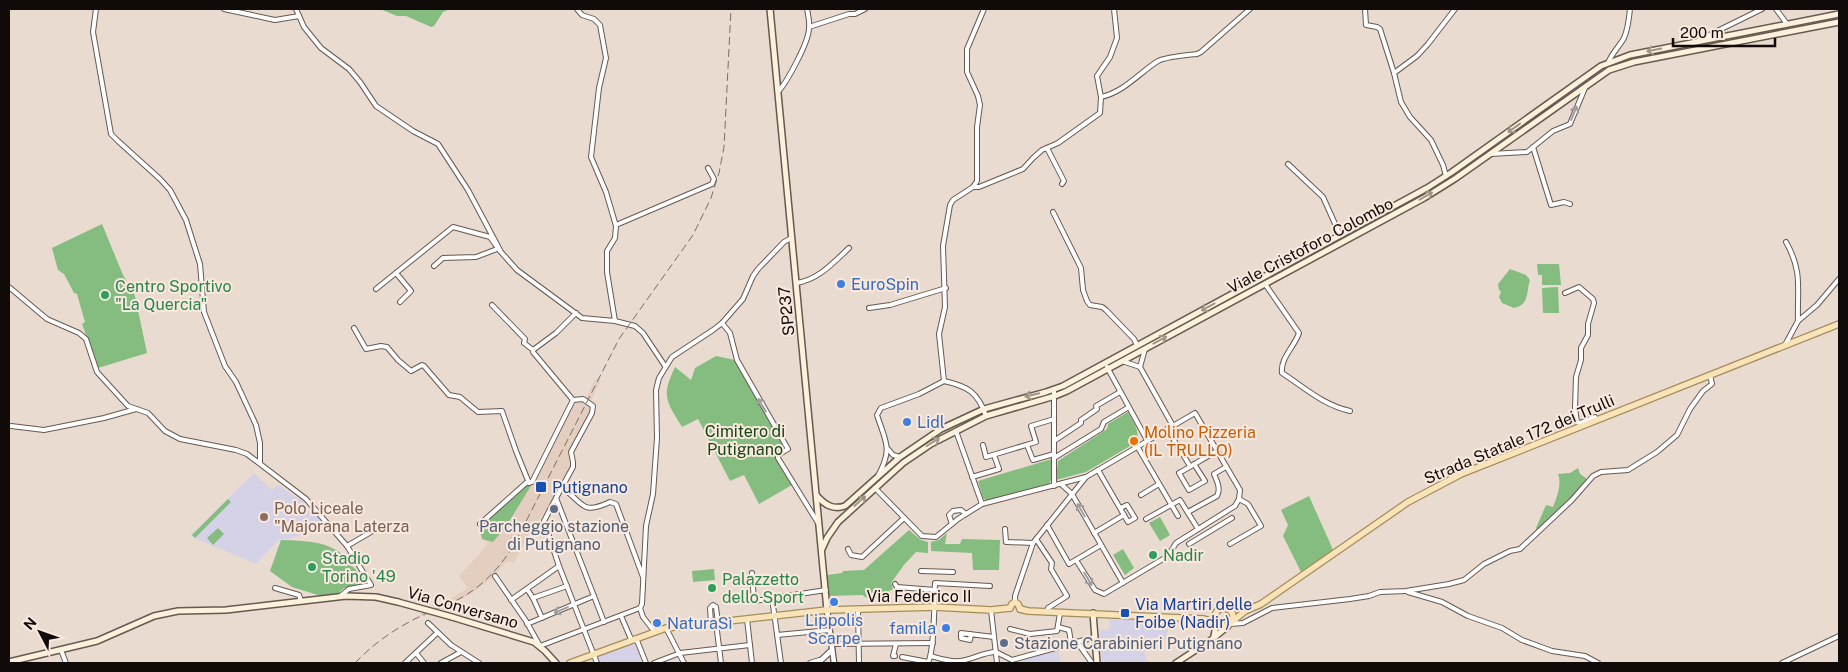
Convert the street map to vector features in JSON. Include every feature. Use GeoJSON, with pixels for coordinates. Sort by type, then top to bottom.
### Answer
{"type":"FeatureCollection","features":[{"type":"Feature","properties":{"kind":"main road","name":"SP237"},"geometry":{"type":"LineString","coordinates":[[770,9],[827,610]]}},
{"type":"Feature","properties":{"kind":"main road","name":"Viale Cristoforo Colombo"},"geometry":{"type":"LineString","coordinates":[[845,506],[900,457],[953,422],[984,409],[1054,390],[1340,235],[1446,176],[1581,80],[1608,63],[1630,55],[1839,14]]}},
{"type":"Feature","properties":{"kind":"main road","name":"Viale Cristoforo Colombo"},"geometry":{"type":"LineString","coordinates":[[822,549],[832,529],[849,511],[920,451],[956,430],[986,416],[1055,396],[1265,284],[1448,183],[1611,69],[1634,62],[1839,22]]}},
{"type":"Feature","properties":{"kind":"main road"},"geometry":{"type":"LineString","coordinates":[[1608,63],[1611,69]]}},
{"type":"Feature","properties":{"kind":"main road","name":"Strada Statale 172 dei Trulli"},"geometry":{"type":"LineString","coordinates":[[1232,618],[1261,604],[1408,502],[1461,474],[1839,324]]}},
{"type":"Feature","properties":{"kind":"main road"},"geometry":{"type":"LineString","coordinates":[[817,496],[822,502],[830,506],[836,508],[845,506],[849,511]]}},
{"type":"Feature","properties":{"kind":"main road"},"geometry":{"type":"LineString","coordinates":[[818,508],[830,506]]}},
{"type":"Feature","properties":{"kind":"main road"},"geometry":{"type":"LineString","coordinates":[[9,662],[97,641],[164,613],[226,610],[338,596]]}},
{"type":"Feature","properties":{"kind":"main road","name":"Via Conversano"},"geometry":{"type":"LineString","coordinates":[[338,596],[376,597],[524,638],[540,646],[556,663]]}},
{"type":"Feature","properties":{"kind":"main road"},"geometry":{"type":"LineString","coordinates":[[1020,609],[1015,602],[1010,608],[1014,612],[1020,609],[1060,613],[1204,619],[1216,624],[1261,604]]}},
{"type":"Feature","properties":{"kind":"main road","name":"Via Federico II"},"geometry":{"type":"LineString","coordinates":[[570,663],[633,638],[666,628],[827,610],[934,607],[991,610],[1010,608]]}},
{"type":"Feature","properties":{"kind":"main road"},"geometry":{"type":"LineString","coordinates":[[1204,619],[1222,609],[1232,618]]}},
{"type":"Feature","properties":{"kind":"main road"},"geometry":{"type":"LineString","coordinates":[[1093,613],[1097,663]]}},
{"type":"Feature","properties":{"kind":"main road"},"geometry":{"type":"LineString","coordinates":[[1208,641],[1216,633],[1217,613]]}},
{"type":"Feature","properties":{"kind":"main road"},"geometry":{"type":"LineString","coordinates":[[1176,663],[1208,641],[1232,618]]}},
{"type":"Feature","properties":{"kind":"street"},"geometry":{"type":"LineString","coordinates":[[96,9],[93,32],[111,134],[170,190],[186,220],[200,264],[204,312],[225,366],[236,382],[256,425],[260,443],[260,463]]}},
{"type":"Feature","properties":{"kind":"street"},"geometry":{"type":"LineString","coordinates":[[224,9],[275,20],[299,16]]}},
{"type":"Feature","properties":{"kind":"street"},"geometry":{"type":"LineString","coordinates":[[296,9],[304,27],[321,48],[349,69],[376,106],[413,131],[438,144],[468,190],[499,251]]}},
{"type":"Feature","properties":{"kind":"street"},"geometry":{"type":"LineString","coordinates":[[577,9],[600,25],[606,58],[596,106],[591,157],[606,192],[616,224],[615,238],[607,251],[607,272],[614,321]]}},
{"type":"Feature","properties":{"kind":"street"},"geometry":{"type":"LineString","coordinates":[[778,92],[795,66],[808,34],[810,27],[807,9]]}},
{"type":"Feature","properties":{"kind":"street"},"geometry":{"type":"LineString","coordinates":[[810,27],[849,14],[855,14],[865,9]]}},
{"type":"Feature","properties":{"kind":"street"},"geometry":{"type":"LineString","coordinates":[[973,188],[977,181],[977,127],[980,105],[967,72],[966,49],[984,9]]}},
{"type":"Feature","properties":{"kind":"street"},"geometry":{"type":"LineString","coordinates":[[944,381],[939,334],[946,307],[942,246],[950,205],[956,197],[973,188],[1023,170],[1033,158],[1046,148],[1097,116],[1101,108],[1101,97],[1097,76],[1110,56],[1117,38],[1114,9]]}},
{"type":"Feature","properties":{"kind":"street"},"geometry":{"type":"LineString","coordinates":[[1101,97],[1114,93],[1138,78],[1160,60],[1201,52],[1250,9]]}},
{"type":"Feature","properties":{"kind":"street"},"geometry":{"type":"LineString","coordinates":[[1365,9],[1366,25],[1377,26],[1380,29],[1401,102],[1410,117],[1431,140],[1443,165],[1448,183]]}},
{"type":"Feature","properties":{"kind":"street"},"geometry":{"type":"LineString","coordinates":[[1394,73],[1417,56],[1454,9]]}},
{"type":"Feature","properties":{"kind":"street"},"geometry":{"type":"LineString","coordinates":[[1608,63],[1612,53],[1624,38],[1630,9]]}},
{"type":"Feature","properties":{"kind":"street"},"geometry":{"type":"LineString","coordinates":[[1694,42],[1762,9]]}},
{"type":"Feature","properties":{"kind":"street"},"geometry":{"type":"LineString","coordinates":[[1776,9],[1787,24]]}},
{"type":"Feature","properties":{"kind":"street"},"geometry":{"type":"LineString","coordinates":[[1490,154],[1527,152],[1553,131],[1570,124],[1586,85]]}},
{"type":"Feature","properties":{"kind":"street"},"geometry":{"type":"LineString","coordinates":[[1534,147],[1552,205],[1564,202],[1570,204]]}},
{"type":"Feature","properties":{"kind":"street"},"geometry":{"type":"LineString","coordinates":[[1046,148],[1063,176],[1064,181],[1062,184]]}},
{"type":"Feature","properties":{"kind":"street"},"geometry":{"type":"LineString","coordinates":[[1288,164],[1323,197],[1340,235]]}},
{"type":"Feature","properties":{"kind":"street"},"geometry":{"type":"LineString","coordinates":[[616,224],[712,184],[714,179],[708,168]]}},
{"type":"Feature","properties":{"kind":"street"},"geometry":{"type":"LineString","coordinates":[[1053,212],[1081,268],[1087,301],[1090,305],[1102,307],[1106,310],[1134,339],[1137,346]]}},
{"type":"Feature","properties":{"kind":"street"},"geometry":{"type":"LineString","coordinates":[[376,289],[453,227],[490,237],[499,251],[517,270],[582,318],[614,321],[635,326],[655,350],[665,366]]}},
{"type":"Feature","properties":{"kind":"street"},"geometry":{"type":"LineString","coordinates":[[654,631],[643,617],[640,608],[642,604],[646,526],[653,494],[657,438],[656,390],[659,378],[672,357],[722,323],[743,299],[758,269],[784,242],[791,238]]}},
{"type":"Feature","properties":{"kind":"street"},"geometry":{"type":"LineString","coordinates":[[1786,242],[1795,257],[1799,279],[1798,321]]}},
{"type":"Feature","properties":{"kind":"street"},"geometry":{"type":"LineString","coordinates":[[796,283],[806,281],[826,270],[848,248]]}},
{"type":"Feature","properties":{"kind":"street"},"geometry":{"type":"LineString","coordinates":[[434,266],[443,258],[476,257],[499,251]]}},
{"type":"Feature","properties":{"kind":"street"},"geometry":{"type":"LineString","coordinates":[[396,273],[411,292],[400,302]]}},
{"type":"Feature","properties":{"kind":"street"},"geometry":{"type":"LineString","coordinates":[[1785,345],[1798,321],[1817,304],[1839,279]]}},
{"type":"Feature","properties":{"kind":"street"},"geometry":{"type":"LineString","coordinates":[[1265,284],[1299,333],[1285,358],[1281,370],[1282,373],[1328,404],[1350,411]]}},
{"type":"Feature","properties":{"kind":"street"},"geometry":{"type":"LineString","coordinates":[[9,287],[47,319],[84,336],[88,341],[97,372],[125,403],[151,415],[165,431],[180,439],[236,450],[251,457],[306,499],[347,546],[371,585],[353,590],[349,589],[338,596]]}},
{"type":"Feature","properties":{"kind":"street"},"geometry":{"type":"LineString","coordinates":[[869,308],[890,305],[946,288]]}},
{"type":"Feature","properties":{"kind":"street"},"geometry":{"type":"LineString","coordinates":[[1565,293],[1579,288],[1594,303],[1588,324],[1588,335],[1581,348],[1581,360],[1576,377],[1575,408],[1577,422],[1580,423],[1595,417],[1597,420]]}},
{"type":"Feature","properties":{"kind":"street"},"geometry":{"type":"LineString","coordinates":[[1236,292],[1239,298]]}},
{"type":"Feature","properties":{"kind":"street"},"geometry":{"type":"LineString","coordinates":[[492,305],[520,332],[525,339],[524,343],[533,351],[573,400]]}},
{"type":"Feature","properties":{"kind":"street"},"geometry":{"type":"LineString","coordinates":[[533,351],[556,334],[576,313]]}},
{"type":"Feature","properties":{"kind":"street"},"geometry":{"type":"LineString","coordinates":[[722,323],[730,333],[737,360],[788,449],[777,457],[820,527]]}},
{"type":"Feature","properties":{"kind":"street"},"geometry":{"type":"LineString","coordinates":[[354,328],[366,349],[380,346],[387,347],[398,360],[412,371],[422,365],[424,366],[448,393],[460,397],[478,412],[502,411],[529,483]]}},
{"type":"Feature","properties":{"kind":"street"},"geometry":{"type":"LineString","coordinates":[[1140,367],[1145,348]]}},
{"type":"Feature","properties":{"kind":"street"},"geometry":{"type":"LineString","coordinates":[[1122,361],[1140,367],[1173,426]]}},
{"type":"Feature","properties":{"kind":"street"},"geometry":{"type":"LineString","coordinates":[[1104,363],[1146,440]]}},
{"type":"Feature","properties":{"kind":"street"},"geometry":{"type":"LineString","coordinates":[[1232,618],[1238,625],[1272,608],[1369,596],[1380,592],[1406,592],[1464,580],[1484,564],[1510,551],[1520,549],[1572,500],[1593,476],[1601,472],[1628,470],[1657,452],[1677,436],[1690,409],[1703,391],[1712,384],[1710,375]]}},
{"type":"Feature","properties":{"kind":"street"},"geometry":{"type":"LineString","coordinates":[[900,457],[893,455],[888,449],[877,415],[881,408],[919,394],[944,381],[959,384],[970,389],[984,409],[986,416]]}},
{"type":"Feature","properties":{"kind":"street"},"geometry":{"type":"LineString","coordinates":[[1054,390],[1054,486]]}},
{"type":"Feature","properties":{"kind":"street"},"geometry":{"type":"LineString","coordinates":[[1054,441],[1097,410],[1096,406],[1120,392]]}},
{"type":"Feature","properties":{"kind":"street"},"geometry":{"type":"LineString","coordinates":[[573,400],[583,399],[593,406],[592,413],[571,452],[573,467],[544,521],[559,566],[597,663]]}},
{"type":"Feature","properties":{"kind":"street"},"geometry":{"type":"LineString","coordinates":[[480,524],[532,482],[573,400]]}},
{"type":"Feature","properties":{"kind":"street"},"geometry":{"type":"LineString","coordinates":[[1027,445],[1033,460],[1054,456],[1101,429],[1104,422],[1129,407]]}},
{"type":"Feature","properties":{"kind":"street"},"geometry":{"type":"LineString","coordinates":[[10,426],[44,430],[104,418],[136,409]]}},
{"type":"Feature","properties":{"kind":"street"},"geometry":{"type":"LineString","coordinates":[[875,488],[922,536],[936,537],[982,504],[1086,477],[1146,440],[1195,413],[1240,490],[1239,499],[1235,506],[1176,543],[1168,556],[1104,594],[1094,590],[1076,560]]}},
{"type":"Feature","properties":{"kind":"street"},"geometry":{"type":"LineString","coordinates":[[983,445],[986,457],[1036,442],[1031,426],[1054,419]]}},
{"type":"Feature","properties":{"kind":"street"},"geometry":{"type":"LineString","coordinates":[[1167,428],[1192,465],[1204,481],[1189,490],[1179,473],[1192,465],[1217,451]]}},
{"type":"Feature","properties":{"kind":"street"},"geometry":{"type":"LineString","coordinates":[[956,430],[982,504]]}},
{"type":"Feature","properties":{"kind":"street"},"geometry":{"type":"LineString","coordinates":[[915,446],[920,451]]}},
{"type":"Feature","properties":{"kind":"street"},"geometry":{"type":"LineString","coordinates":[[1136,446],[1178,516]]}},
{"type":"Feature","properties":{"kind":"street"},"geometry":{"type":"LineString","coordinates":[[877,478],[888,449]]}},
{"type":"Feature","properties":{"kind":"street"},"geometry":{"type":"LineString","coordinates":[[972,477],[999,469],[994,455]]}},
{"type":"Feature","properties":{"kind":"street"},"geometry":{"type":"LineString","coordinates":[[1188,512],[1217,496],[1219,487],[1214,474],[1226,467]]}},
{"type":"Feature","properties":{"kind":"street"},"geometry":{"type":"LineString","coordinates":[[1098,470],[1128,522],[1135,518],[1127,505],[1120,508]]}},
{"type":"Feature","properties":{"kind":"street"},"geometry":{"type":"LineString","coordinates":[[1015,602],[1020,580],[1035,541],[1086,477]]}},
{"type":"Feature","properties":{"kind":"street"},"geometry":{"type":"LineString","coordinates":[[1062,484],[1072,494],[1123,583]]}},
{"type":"Feature","properties":{"kind":"street"},"geometry":{"type":"LineString","coordinates":[[1141,495],[1159,484]]}},
{"type":"Feature","properties":{"kind":"street"},"geometry":{"type":"LineString","coordinates":[[562,488],[569,492],[578,503],[589,508],[600,507],[610,502],[616,504],[643,577]]}},
{"type":"Feature","properties":{"kind":"street"},"geometry":{"type":"LineString","coordinates":[[556,498],[604,622]]}},
{"type":"Feature","properties":{"kind":"street"},"geometry":{"type":"LineString","coordinates":[[1230,544],[1260,526],[1248,504],[1239,499]]}},
{"type":"Feature","properties":{"kind":"street"},"geometry":{"type":"LineString","coordinates":[[1146,519],[1180,500],[1198,529]]}},
{"type":"Feature","properties":{"kind":"street"},"geometry":{"type":"LineString","coordinates":[[809,508],[813,510],[818,508]]}},
{"type":"Feature","properties":{"kind":"street"},"geometry":{"type":"LineString","coordinates":[[952,524],[949,515],[953,511],[961,510],[966,514]]}},
{"type":"Feature","properties":{"kind":"street"},"geometry":{"type":"LineString","coordinates":[[1094,533],[1124,515]]}},
{"type":"Feature","properties":{"kind":"street"},"geometry":{"type":"LineString","coordinates":[[848,549],[851,554],[862,557],[904,518]]}},
{"type":"Feature","properties":{"kind":"street"},"geometry":{"type":"LineString","coordinates":[[1217,518],[1221,525]]}},
{"type":"Feature","properties":{"kind":"street"},"geometry":{"type":"LineString","coordinates":[[1189,544],[1232,518]]}},
{"type":"Feature","properties":{"kind":"street"},"geometry":{"type":"LineString","coordinates":[[1047,525],[1069,564],[1101,545]]}},
{"type":"Feature","properties":{"kind":"street"},"geometry":{"type":"LineString","coordinates":[[1005,529],[1006,542],[1035,541]]}},
{"type":"Feature","properties":{"kind":"street"},"geometry":{"type":"LineString","coordinates":[[347,546],[370,532]]}},
{"type":"Feature","properties":{"kind":"street"},"geometry":{"type":"LineString","coordinates":[[1035,541],[1052,563],[1051,569],[1067,596],[1048,608],[1047,612]]}},
{"type":"Feature","properties":{"kind":"street"},"geometry":{"type":"LineString","coordinates":[[511,600],[559,566]]}},
{"type":"Feature","properties":{"kind":"street"},"geometry":{"type":"LineString","coordinates":[[921,572],[953,572]]}},
{"type":"Feature","properties":{"kind":"street"},"geometry":{"type":"LineString","coordinates":[[902,657],[928,663],[931,656],[935,572]]}},
{"type":"Feature","properties":{"kind":"street"},"geometry":{"type":"LineString","coordinates":[[941,583],[942,572]]}},
{"type":"Feature","properties":{"kind":"street"},"geometry":{"type":"LineString","coordinates":[[752,573],[754,601],[826,590]]}},
{"type":"Feature","properties":{"kind":"street"},"geometry":{"type":"LineString","coordinates":[[495,576],[540,646],[640,608]]}},
{"type":"Feature","properties":{"kind":"street"},"geometry":{"type":"LineString","coordinates":[[935,583],[990,586]]}},
{"type":"Feature","properties":{"kind":"street"},"geometry":{"type":"LineString","coordinates":[[895,584],[897,587],[935,590]]}},
{"type":"Feature","properties":{"kind":"street"},"geometry":{"type":"LineString","coordinates":[[533,598],[567,586]]}},
{"type":"Feature","properties":{"kind":"street"},"geometry":{"type":"LineString","coordinates":[[275,588],[299,595],[301,601]]}},
{"type":"Feature","properties":{"kind":"street"},"geometry":{"type":"LineString","coordinates":[[526,589],[533,598],[542,618]]}},
{"type":"Feature","properties":{"kind":"street"},"geometry":{"type":"LineString","coordinates":[[1406,592],[1442,602],[1468,616],[1502,628],[1522,640],[1552,652],[1585,656],[1598,663]]}},
{"type":"Feature","properties":{"kind":"street"},"geometry":{"type":"LineString","coordinates":[[527,624],[594,596]]}},
{"type":"Feature","properties":{"kind":"street"},"geometry":{"type":"LineString","coordinates":[[772,598],[781,663]]}},
{"type":"Feature","properties":{"kind":"street"},"geometry":{"type":"LineString","coordinates":[[827,610],[834,663]]}},
{"type":"Feature","properties":{"kind":"street"},"geometry":{"type":"LineString","coordinates":[[858,610],[859,663]]}},
{"type":"Feature","properties":{"kind":"street"},"geometry":{"type":"LineString","coordinates":[[991,610],[997,663]]}},
{"type":"Feature","properties":{"kind":"street"},"geometry":{"type":"LineString","coordinates":[[1010,629],[1030,634],[1057,631],[1060,613]]}},
{"type":"Feature","properties":{"kind":"street"},"geometry":{"type":"LineString","coordinates":[[621,616],[646,663]]}},
{"type":"Feature","properties":{"kind":"street"},"geometry":{"type":"LineString","coordinates":[[1232,618],[1248,620]]}},
{"type":"Feature","properties":{"kind":"street"},"geometry":{"type":"LineString","coordinates":[[747,619],[752,663]]}},
{"type":"Feature","properties":{"kind":"street"},"geometry":{"type":"LineString","coordinates":[[428,623],[437,633],[461,652],[479,663]]}},
{"type":"Feature","properties":{"kind":"street"},"geometry":{"type":"LineString","coordinates":[[715,623],[721,663]]}},
{"type":"Feature","properties":{"kind":"street"},"geometry":{"type":"LineString","coordinates":[[1058,627],[1069,630],[1071,643]]}},
{"type":"Feature","properties":{"kind":"street"},"geometry":{"type":"LineString","coordinates":[[666,628],[684,663]]}},
{"type":"Feature","properties":{"kind":"street"},"geometry":{"type":"LineString","coordinates":[[777,635],[830,630]]}},
{"type":"Feature","properties":{"kind":"street"},"geometry":{"type":"LineString","coordinates":[[405,663],[437,633]]}},
{"type":"Feature","properties":{"kind":"street"},"geometry":{"type":"LineString","coordinates":[[971,634],[994,637]]}},
{"type":"Feature","properties":{"kind":"street"},"geometry":{"type":"LineString","coordinates":[[1782,663],[1839,636]]}},
{"type":"Feature","properties":{"kind":"street"},"geometry":{"type":"LineString","coordinates":[[931,656],[948,661],[961,661],[989,652],[996,652],[1012,660],[1095,637]]}},
{"type":"Feature","properties":{"kind":"street"},"geometry":{"type":"LineString","coordinates":[[1078,642],[1092,663]]}},
{"type":"Feature","properties":{"kind":"street"},"geometry":{"type":"LineString","coordinates":[[810,663],[819,662],[832,647],[858,644],[932,643]]}},
{"type":"Feature","properties":{"kind":"street"},"geometry":{"type":"LineString","coordinates":[[895,656],[893,656],[896,644]]}},
{"type":"Feature","properties":{"kind":"street"},"geometry":{"type":"LineString","coordinates":[[654,663],[680,653],[750,645]]}},
{"type":"Feature","properties":{"kind":"street"},"geometry":{"type":"LineString","coordinates":[[61,650],[66,663]]}},
{"type":"Feature","properties":{"kind":"street"},"geometry":{"type":"LineString","coordinates":[[441,663],[461,652]]}},
{"type":"Feature","properties":{"kind":"street"},"geometry":{"type":"LineString","coordinates":[[416,653],[424,663]]}},
{"type":"Feature","properties":{"kind":"shaded area"},"geometry":{"type":"Polygon","coordinates":[[[599,377],[600,382],[589,405],[590,412],[568,456],[571,459],[571,465],[548,512],[545,510],[536,525],[543,526],[538,535],[530,532],[514,563],[509,561],[505,563],[492,578],[471,594],[425,616],[420,616],[421,612],[468,588],[459,576],[488,544],[480,534],[479,526],[527,486],[533,484],[575,403],[585,400],[595,380],[599,377]]]}},
{"type":"Feature","properties":{"kind":"shaded area","name":"Polo Liceale \"Majorana Laterza"},"geometry":{"type":"Polygon","coordinates":[[[254,473],[272,490],[278,485],[309,506],[308,510],[311,513],[315,512],[326,525],[289,539],[280,539],[256,564],[190,536],[254,473]]]}},
{"type":"Feature","properties":{"kind":"shaded area"},"geometry":{"type":"Polygon","coordinates":[[[1110,619],[1170,623],[1166,638],[1144,652],[1148,663],[1102,663],[1100,630],[1109,630],[1110,619]]]}},
{"type":"Feature","properties":{"kind":"shaded area"},"geometry":{"type":"Polygon","coordinates":[[[634,642],[642,663],[600,663],[597,657],[634,642]]]}},
{"type":"Feature","properties":{"kind":"shaded area"},"geometry":{"type":"Polygon","coordinates":[[[1057,649],[1061,663],[1015,663],[1057,649]]]}},
{"type":"Feature","properties":{"kind":"green space"},"geometry":{"type":"Polygon","coordinates":[[[380,9],[450,9],[443,12],[434,26],[431,27],[406,16],[397,16],[380,9]]]}},
{"type":"Feature","properties":{"kind":"green space","name":"Centro Sportivo \"La Quercia\""},"geometry":{"type":"Polygon","coordinates":[[[102,224],[123,275],[135,296],[147,353],[98,368],[82,324],[85,322],[77,294],[74,293],[64,274],[58,270],[52,248],[102,224]]]}},
{"type":"Feature","properties":{"kind":"green space"},"geometry":{"type":"Polygon","coordinates":[[[1537,264],[1559,264],[1561,285],[1542,285],[1542,275],[1538,275],[1537,264]]]}},
{"type":"Feature","properties":{"kind":"green space"},"geometry":{"type":"Polygon","coordinates":[[[1510,269],[1526,275],[1530,280],[1525,301],[1514,308],[1502,303],[1499,297],[1501,292],[1498,284],[1510,269]]]}},
{"type":"Feature","properties":{"kind":"green space"},"geometry":{"type":"Polygon","coordinates":[[[1558,287],[1559,313],[1543,313],[1542,288],[1558,287]]]}},
{"type":"Feature","properties":{"kind":"green space","name":"Cimitero di Putignano"},"geometry":{"type":"Polygon","coordinates":[[[716,356],[735,360],[786,448],[774,455],[792,485],[759,504],[744,475],[730,481],[698,419],[682,427],[667,398],[668,385],[675,367],[691,380],[695,368],[716,356]]]}},
{"type":"Feature","properties":{"kind":"green space"},"geometry":{"type":"Polygon","coordinates":[[[1128,412],[1138,435],[1135,443],[1086,472],[1056,480],[1058,461],[1107,429],[1108,424],[1128,412]]]}},
{"type":"Feature","properties":{"kind":"green space"},"geometry":{"type":"Polygon","coordinates":[[[1052,459],[1051,480],[1049,484],[987,501],[983,498],[978,481],[1052,459]]]}},
{"type":"Feature","properties":{"kind":"green space"},"geometry":{"type":"Polygon","coordinates":[[[1578,468],[1580,474],[1586,478],[1586,482],[1538,531],[1536,528],[1546,505],[1553,507],[1556,499],[1559,486],[1558,474],[1570,473],[1578,468]]]}},
{"type":"Feature","properties":{"kind":"green space"},"geometry":{"type":"Polygon","coordinates":[[[532,484],[507,525],[493,542],[482,539],[479,527],[523,487],[532,484]]]}},
{"type":"Feature","properties":{"kind":"green space"},"geometry":{"type":"Polygon","coordinates":[[[1309,496],[1334,552],[1302,574],[1283,536],[1288,525],[1281,510],[1309,496]]]}},
{"type":"Feature","properties":{"kind":"green space"},"geometry":{"type":"Polygon","coordinates":[[[228,499],[231,502],[195,538],[192,535],[228,499]]]}},
{"type":"Feature","properties":{"kind":"green space"},"geometry":{"type":"Polygon","coordinates":[[[1160,517],[1170,535],[1160,541],[1149,523],[1160,517]]]}},
{"type":"Feature","properties":{"kind":"green space"},"geometry":{"type":"Polygon","coordinates":[[[218,528],[224,534],[213,545],[207,538],[218,528]]]}},
{"type":"Feature","properties":{"kind":"green space"},"geometry":{"type":"Polygon","coordinates":[[[909,530],[921,540],[928,542],[928,553],[916,552],[891,583],[893,589],[871,599],[862,595],[828,596],[827,575],[842,573],[843,571],[864,570],[909,530]]]}},
{"type":"Feature","properties":{"kind":"green space"},"geometry":{"type":"Polygon","coordinates":[[[947,533],[945,544],[960,544],[962,539],[1000,540],[999,570],[973,570],[972,553],[931,551],[931,542],[939,540],[947,533]]]}},
{"type":"Feature","properties":{"kind":"green space","name":"Stadio Torino '49"},"geometry":{"type":"Polygon","coordinates":[[[281,540],[316,543],[338,551],[350,559],[349,563],[361,575],[357,587],[344,588],[336,595],[321,596],[292,587],[270,571],[281,540]]]}},
{"type":"Feature","properties":{"kind":"green space"},"geometry":{"type":"Polygon","coordinates":[[[1123,549],[1134,568],[1125,575],[1113,555],[1123,549]]]}},
{"type":"Feature","properties":{"kind":"green space"},"geometry":{"type":"Polygon","coordinates":[[[714,569],[715,580],[693,582],[692,571],[714,569]]]}},
{"type":"Feature","properties":{"kind":"railway"},"geometry":{"type":"LineString","coordinates":[[355,663],[371,648],[397,629],[427,613],[456,601],[472,591],[490,576],[506,557],[515,543],[619,339],[693,235],[711,198],[719,173],[724,147],[731,9]]}},
{"type":"Feature","properties":{"kind":"place","name":"EuroSpin"},"geometry":{"type":"Point","coordinates":[841,284]}},
{"type":"Feature","properties":{"kind":"place","name":"Centro Sportivo \"La Quercia\""},"geometry":{"type":"Point","coordinates":[105,295]}},
{"type":"Feature","properties":{"kind":"place","name":"Lidl"},"geometry":{"type":"Point","coordinates":[907,422]}},
{"type":"Feature","properties":{"kind":"place","name":"Molino Pizzeria (IL TRULLO)"},"geometry":{"type":"Point","coordinates":[1134,441]}},
{"type":"Feature","properties":{"kind":"place","name":"Putignano"},"geometry":{"type":"Point","coordinates":[541,487]}},
{"type":"Feature","properties":{"kind":"place","name":"Parcheggio stazione di Putignano"},"geometry":{"type":"Point","coordinates":[554,509]}},
{"type":"Feature","properties":{"kind":"place","name":"Polo Liceale \"Majorana Laterza"},"geometry":{"type":"Point","coordinates":[264,517]}},
{"type":"Feature","properties":{"kind":"place","name":"Nadir"},"geometry":{"type":"Point","coordinates":[1153,555]}},
{"type":"Feature","properties":{"kind":"place","name":"Stadio Torino '49"},"geometry":{"type":"Point","coordinates":[312,567]}},
{"type":"Feature","properties":{"kind":"place","name":"Palazzetto dello Sport"},"geometry":{"type":"Point","coordinates":[712,588]}},
{"type":"Feature","properties":{"kind":"place","name":"Lippolis Scarpe"},"geometry":{"type":"Point","coordinates":[834,602]}},
{"type":"Feature","properties":{"kind":"place","name":"Via Martiri delle Foibe (Nadir)"},"geometry":{"type":"Point","coordinates":[1125,613]}},
{"type":"Feature","properties":{"kind":"place","name":"NaturaSì"},"geometry":{"type":"Point","coordinates":[657,623]}},
{"type":"Feature","properties":{"kind":"place","name":"famila"},"geometry":{"type":"Point","coordinates":[946,628]}},
{"type":"Feature","properties":{"kind":"place","name":"Stazione Carabinieri Putignano"},"geometry":{"type":"Point","coordinates":[1004,643]}}]}
